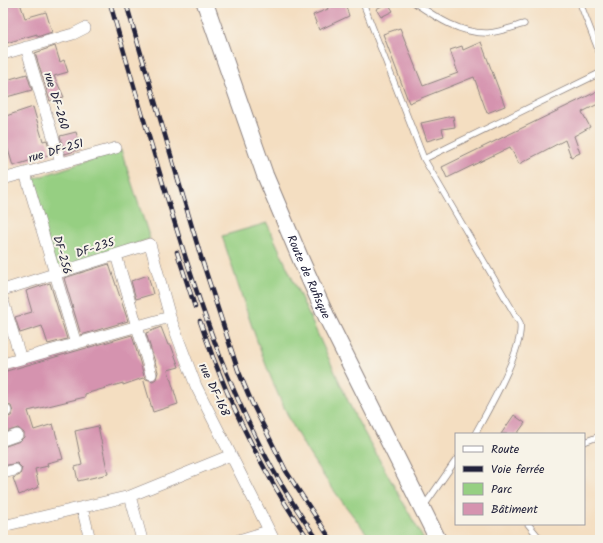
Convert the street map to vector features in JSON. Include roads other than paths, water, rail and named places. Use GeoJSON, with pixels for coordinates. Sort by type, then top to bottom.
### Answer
{"type":"FeatureCollection","features":[{"type":"Feature","properties":{"kind":"main road","name":"Route de Rufisque"},"geometry":{"type":"LineString","coordinates":[[205,3],[265,175],[298,253],[328,320],[421,509],[438,540]]}},
{"type":"Feature","properties":{"kind":"street"},"geometry":{"type":"LineString","coordinates":[[3,54],[73,34],[85,28]]}},
{"type":"Feature","properties":{"kind":"street","name":"rue DF-260"},"geometry":{"type":"LineString","coordinates":[[26,47],[61,163]]}},
{"type":"Feature","properties":{"kind":"street","name":"rue DF-251"},"geometry":{"type":"LineString","coordinates":[[3,179],[116,148]]}},
{"type":"Feature","properties":{"kind":"street","name":"DF-256"},"geometry":{"type":"LineString","coordinates":[[25,173],[76,344]]}},
{"type":"Feature","properties":{"kind":"street","name":"DF-235"},"geometry":{"type":"LineString","coordinates":[[3,290],[150,244]]}},
{"type":"Feature","properties":{"kind":"street","name":"rue DF-168"},"geometry":{"type":"LineString","coordinates":[[150,244],[170,317],[196,386],[271,536]]}},
{"type":"Feature","properties":{"kind":"street"},"geometry":{"type":"LineString","coordinates":[[116,255],[151,374]]}},
{"type":"Feature","properties":{"kind":"street"},"geometry":{"type":"LineString","coordinates":[[3,300],[21,359]]}},
{"type":"Feature","properties":{"kind":"street"},"geometry":{"type":"LineString","coordinates":[[3,364],[170,317]]}},
{"type":"Feature","properties":{"kind":"street"},"geometry":{"type":"LineString","coordinates":[[3,440],[17,435]]}},
{"type":"Feature","properties":{"kind":"street"},"geometry":{"type":"LineString","coordinates":[[3,526],[130,496],[231,455]]}},
{"type":"Feature","properties":{"kind":"street"},"geometry":{"type":"LineString","coordinates":[[3,473],[15,470]]}},
{"type":"Feature","properties":{"kind":"street"},"geometry":{"type":"LineString","coordinates":[[130,496],[142,540]]}},
{"type":"Feature","properties":{"kind":"street"},"geometry":{"type":"LineString","coordinates":[[82,507],[90,540]]}},
{"type":"Feature","properties":{"kind":"street"},"geometry":{"type":"LineString","coordinates":[[239,540],[271,536]]}},
{"type":"Feature","properties":{"kind":"lane"},"geometry":{"type":"LineString","coordinates":[[363,3],[424,158],[520,324],[521,331],[514,355],[476,433]]}},
{"type":"Feature","properties":{"kind":"lane"},"geometry":{"type":"LineString","coordinates":[[415,3],[437,18],[464,30],[488,33],[524,24]]}},
{"type":"Feature","properties":{"kind":"lane"},"geometry":{"type":"LineString","coordinates":[[580,3],[600,54]]}},
{"type":"Feature","properties":{"kind":"lane"},"geometry":{"type":"LineString","coordinates":[[424,158],[600,73]]}},
{"type":"Feature","properties":{"kind":"lane"},"geometry":{"type":"LineString","coordinates":[[585,442],[600,436]]}},
{"type":"Feature","properties":{"kind":"lane"},"geometry":{"type":"LineString","coordinates":[[421,509],[455,461]]}},
{"type":"Feature","properties":{"kind":"lane"},"geometry":{"type":"LineString","coordinates":[[529,525],[541,540]]}},
{"type":"Feature","properties":{"kind":"railway"},"geometry":{"type":"LineString","coordinates":[[110,3],[194,285],[227,374],[267,460],[291,501],[318,540]]}},
{"type":"Feature","properties":{"kind":"railway"},"geometry":{"type":"LineString","coordinates":[[126,3],[200,254],[238,370],[252,403],[286,471],[331,540]]}},
{"type":"Feature","properties":{"kind":"railway"},"geometry":{"type":"LineString","coordinates":[[177,252],[195,307]]}},
{"type":"Feature","properties":{"kind":"railway"},"geometry":{"type":"LineString","coordinates":[[200,321],[221,379],[247,434],[276,488],[309,540]]}}]}
